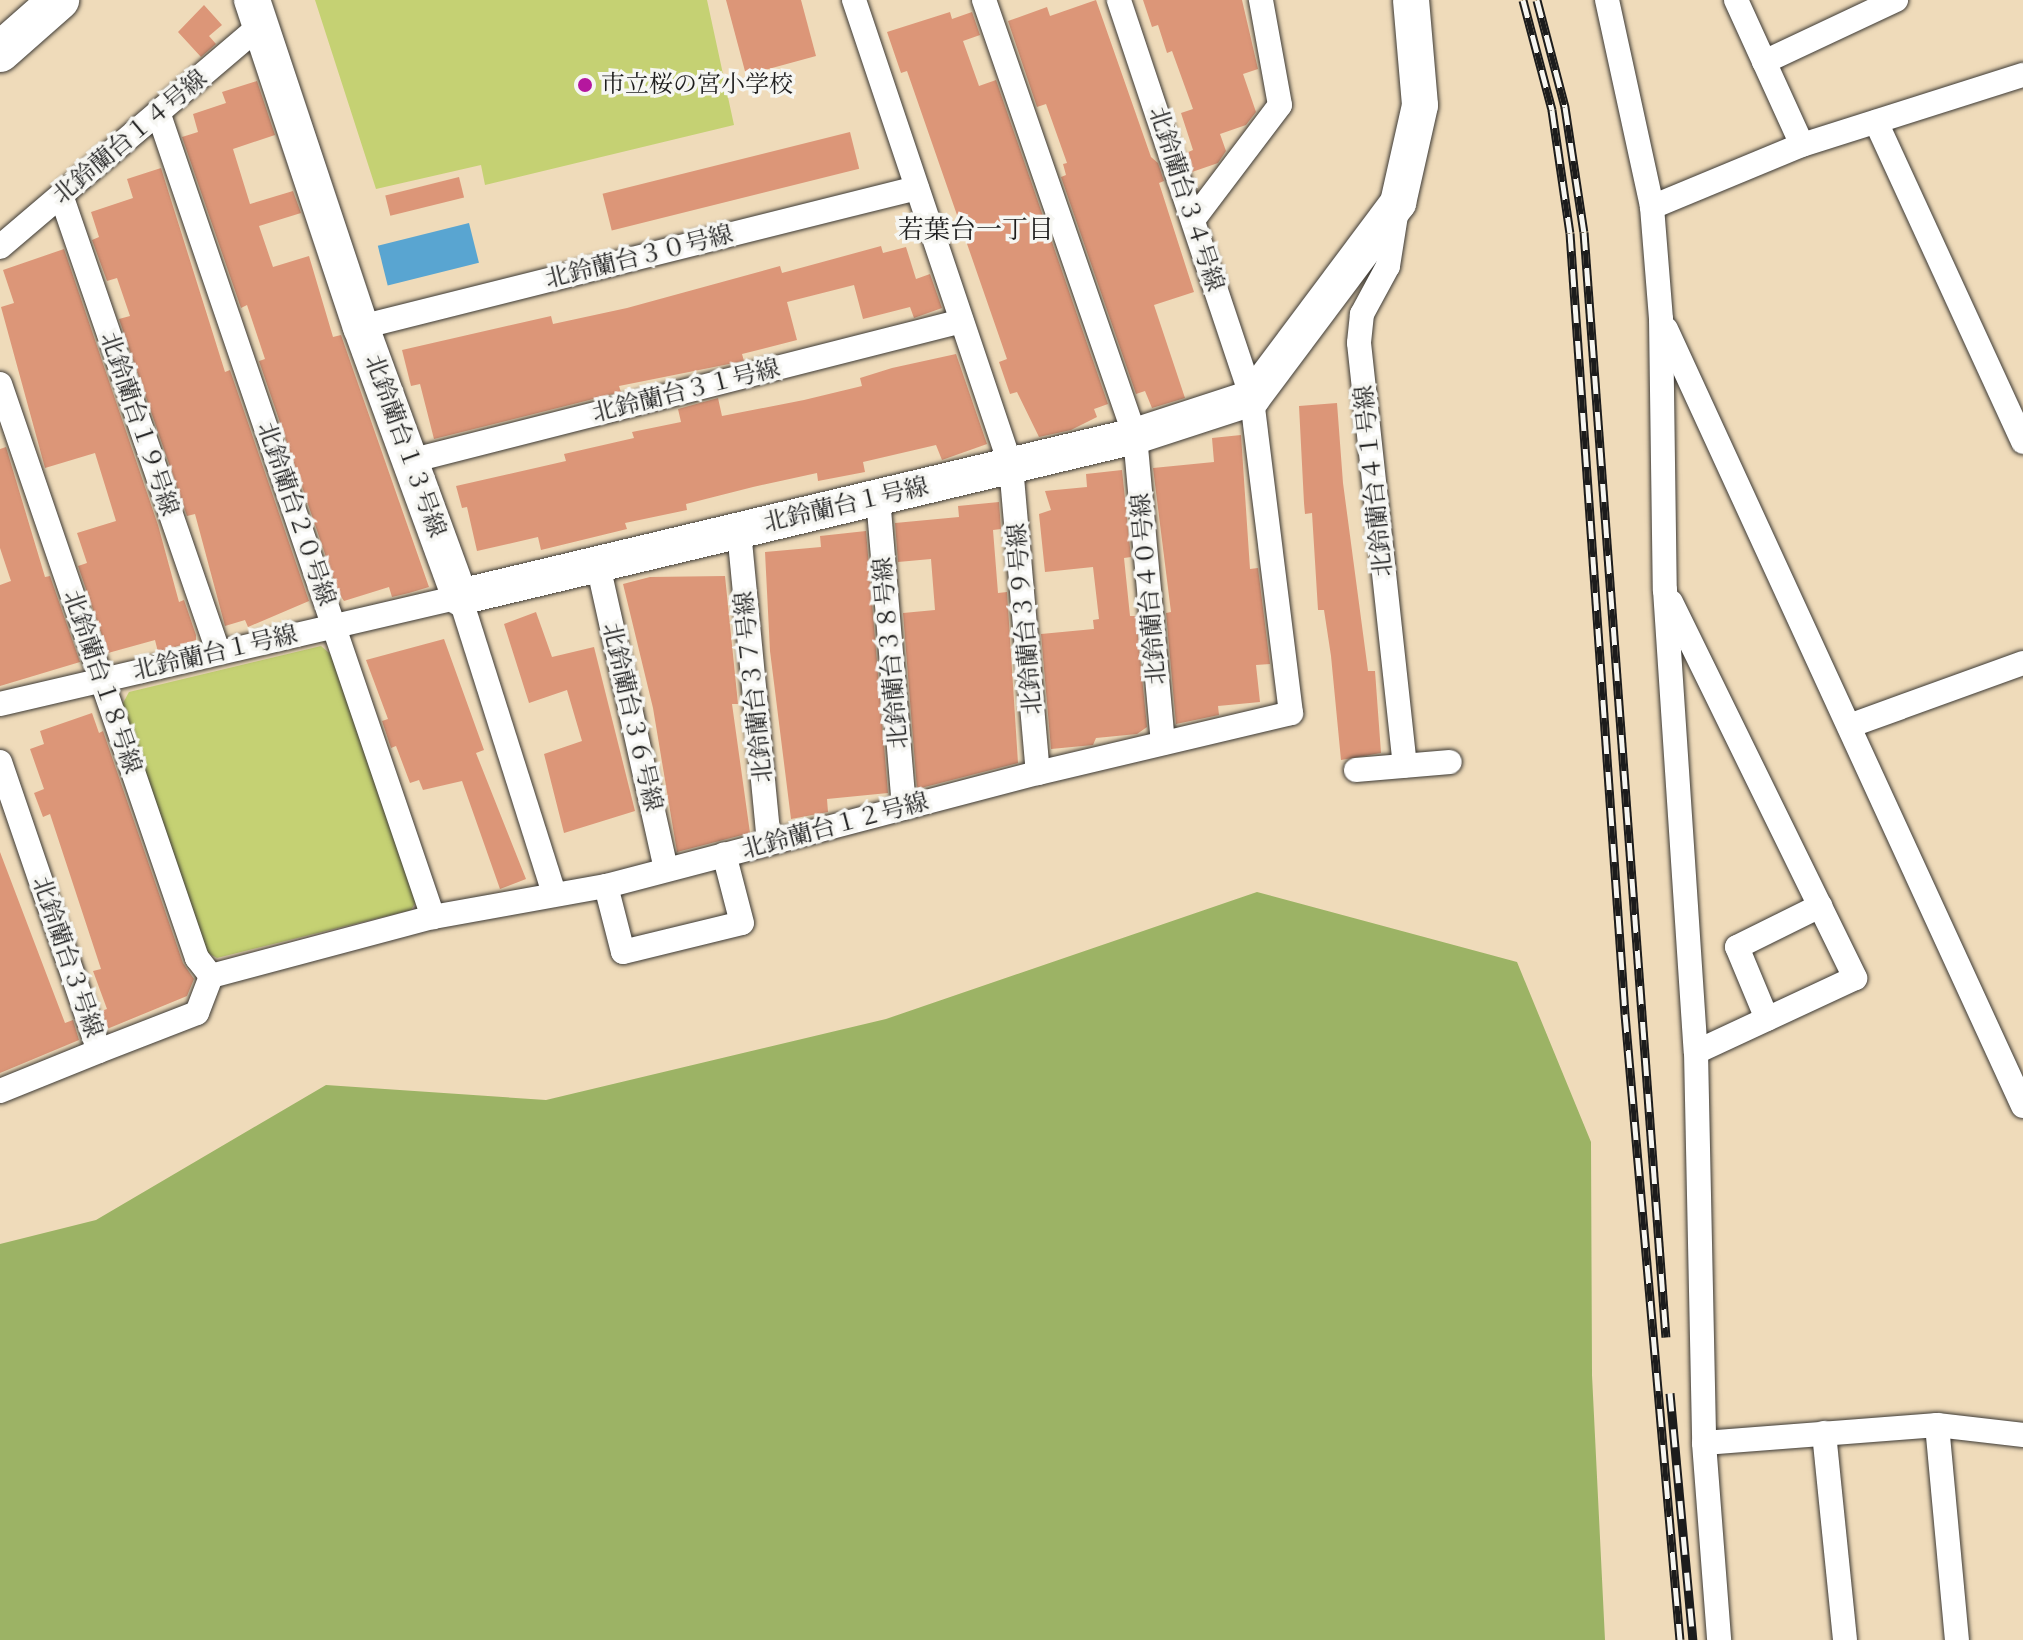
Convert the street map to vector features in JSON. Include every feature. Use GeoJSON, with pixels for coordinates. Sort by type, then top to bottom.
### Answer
{"type":"FeatureCollection","features":[{"type":"Feature","properties":{"kind":"main road"},"geometry":{"type":"LineString","coordinates":[[0,51],[59,0]]}},
{"type":"Feature","properties":{"kind":"street","name":"北鈴蘭台３９号線"},"geometry":{"type":"LineString","coordinates":[[854,0],[1011,466],[1038,773]]}},
{"type":"Feature","properties":{"kind":"street","name":"北鈴蘭台４０号線"},"geometry":{"type":"LineString","coordinates":[[984,0],[1135,436],[1163,743]]}},
{"type":"Feature","properties":{"kind":"street","name":"北鈴蘭台３４号線"},"geometry":{"type":"LineString","coordinates":[[1119,0],[1252,398]]}},
{"type":"Feature","properties":{"kind":"street"},"geometry":{"type":"LineString","coordinates":[[1193,220],[1280,105],[1261,0]]}},
{"type":"Feature","properties":{"kind":"street"},"geometry":{"type":"LineString","coordinates":[[1252,398],[1398,203],[1420,105],[1411,0]]}},
{"type":"Feature","properties":{"kind":"street"},"geometry":{"type":"LineString","coordinates":[[1607,0],[1652,207],[1661,319],[1665,590],[1696,1052],[1704,1443],[1719,1640]]}},
{"type":"Feature","properties":{"kind":"street"},"geometry":{"type":"LineString","coordinates":[[1736,0],[1802,145]]}},
{"type":"Feature","properties":{"kind":"street"},"geometry":{"type":"LineString","coordinates":[[1764,62],[1896,0]]}},
{"type":"Feature","properties":{"kind":"street","name":"北鈴蘭台１４号線"},"geometry":{"type":"LineString","coordinates":[[0,247],[158,112],[256,13]]}},
{"type":"Feature","properties":{"kind":"street","name":"北鈴蘭台１３号線"},"geometry":{"type":"LineString","coordinates":[[256,13],[361,327],[460,597],[554,893]]}},
{"type":"Feature","properties":{"kind":"street"},"geometry":{"type":"LineString","coordinates":[[1652,207],[1802,145],[2023,75]]}},
{"type":"Feature","properties":{"kind":"street","name":"北鈴蘭台２０号線"},"geometry":{"type":"LineString","coordinates":[[158,112],[433,917]]}},
{"type":"Feature","properties":{"kind":"street"},"geometry":{"type":"LineString","coordinates":[[1876,122],[2023,442]]}},
{"type":"Feature","properties":{"kind":"street","name":"北鈴蘭台３０号線"},"geometry":{"type":"LineString","coordinates":[[361,327],[917,188]]}},
{"type":"Feature","properties":{"kind":"street","name":"北鈴蘭台１９号線"},"geometry":{"type":"LineString","coordinates":[[61,195],[218,652]]}},
{"type":"Feature","properties":{"kind":"street","name":"北鈴蘭台４１号線"},"geometry":{"type":"LineString","coordinates":[[1398,203],[1388,266],[1362,314],[1359,343],[1405,766]]}},
{"type":"Feature","properties":{"kind":"street"},"geometry":{"type":"LineString","coordinates":[[1661,319],[2023,1106]]}},
{"type":"Feature","properties":{"kind":"street","name":"北鈴蘭台３１号線"},"geometry":{"type":"LineString","coordinates":[[410,461],[962,321]]}},
{"type":"Feature","properties":{"kind":"street","name":"北鈴蘭台１８号線"},"geometry":{"type":"LineString","coordinates":[[0,384],[197,958],[211,976]]}},
{"type":"Feature","properties":{"kind":"street","name":"北鈴蘭台１号線"},"geometry":{"type":"LineString","coordinates":[[0,704],[1135,436],[1252,398]]}},
{"type":"Feature","properties":{"kind":"street","name":"北鈴蘭台１２号線"},"geometry":{"type":"LineString","coordinates":[[211,976],[433,917],[606,886],[1038,773],[1291,713],[1252,398]]}},
{"type":"Feature","properties":{"kind":"street","name":"北鈴蘭台３８号線"},"geometry":{"type":"LineString","coordinates":[[878,498],[904,808]]}},
{"type":"Feature","properties":{"kind":"street","name":"北鈴蘭台３７号線"},"geometry":{"type":"LineString","coordinates":[[739,531],[769,843]]}},
{"type":"Feature","properties":{"kind":"street","name":"北鈴蘭台３６号線"},"geometry":{"type":"LineString","coordinates":[[598,565],[666,870]]}},
{"type":"Feature","properties":{"kind":"street"},"geometry":{"type":"LineString","coordinates":[[1665,590],[1855,978],[1696,1052]]}},
{"type":"Feature","properties":{"kind":"street"},"geometry":{"type":"LineString","coordinates":[[1849,726],[2023,663]]}},
{"type":"Feature","properties":{"kind":"street","name":"北鈴蘭台３号線"},"geometry":{"type":"LineString","coordinates":[[0,762],[99,1051],[0,1091]]}},
{"type":"Feature","properties":{"kind":"street"},"geometry":{"type":"LineString","coordinates":[[1356,770],[1450,762]]}},
{"type":"Feature","properties":{"kind":"street"},"geometry":{"type":"LineString","coordinates":[[606,886],[623,952],[742,923],[724,854]]}},
{"type":"Feature","properties":{"kind":"street"},"geometry":{"type":"LineString","coordinates":[[1767,1019],[1737,947],[1820,906]]}},
{"type":"Feature","properties":{"kind":"street"},"geometry":{"type":"LineString","coordinates":[[99,1051],[197,1013],[211,976]]}},
{"type":"Feature","properties":{"kind":"street"},"geometry":{"type":"LineString","coordinates":[[1704,1443],[1937,1425],[2023,1435]]}},
{"type":"Feature","properties":{"kind":"street"},"geometry":{"type":"LineString","coordinates":[[1937,1425],[1957,1640]]}},
{"type":"Feature","properties":{"kind":"street"},"geometry":{"type":"LineString","coordinates":[[1824,1433],[1845,1640]]}},
{"type":"Feature","properties":{"kind":"green space"},"geometry":{"type":"Polygon","coordinates":[[[315,0],[707,0],[734,125],[485,185],[481,165],[376,189],[315,0]]]}},
{"type":"Feature","properties":{"kind":"green space"},"geometry":{"type":"Polygon","coordinates":[[[321,646],[336,659],[417,900],[411,910],[217,958],[204,951],[122,705],[129,692],[321,646]]]}},
{"type":"Feature","properties":{"kind":"green space"},"geometry":{"type":"Polygon","coordinates":[[[1257,892],[1517,962],[1591,1142],[1592,1375],[1605,1640],[0,1640],[0,1244],[96,1220],[326,1085],[546,1100],[886,1019],[1257,892]]]}},
{"type":"Feature","properties":{"kind":"water"},"geometry":{"type":"Polygon","coordinates":[[[469,223],[479,263],[388,286],[378,246],[469,223]]]}},
{"type":"Feature","properties":{"kind":"building"},"geometry":{"type":"Polygon","coordinates":[[[726,0],[801,0],[816,56],[746,75],[726,0]]]}},
{"type":"Feature","properties":{"kind":"building"},"geometry":{"type":"Polygon","coordinates":[[[1096,0],[1151,157],[1158,163],[1164,181],[1159,183],[1194,292],[1154,305],[1185,398],[1152,408],[1145,391],[1136,394],[1061,177],[1066,175],[1063,164],[1067,163],[1046,104],[1037,107],[1008,21],[1047,7],[1050,16],[1096,0]]]}},
{"type":"Feature","properties":{"kind":"building"},"geometry":{"type":"Polygon","coordinates":[[[1143,0],[1242,0],[1258,69],[1243,74],[1256,112],[1246,125],[1220,134],[1226,151],[1218,163],[1192,172],[1186,153],[1193,150],[1181,113],[1193,109],[1172,51],[1167,53],[1158,25],[1152,27],[1143,0]]]}},
{"type":"Feature","properties":{"kind":"building"},"geometry":{"type":"Polygon","coordinates":[[[204,5],[222,25],[209,36],[216,44],[201,57],[178,32],[204,5]]]}},
{"type":"Feature","properties":{"kind":"building"},"geometry":{"type":"Polygon","coordinates":[[[950,12],[952,19],[972,12],[980,35],[963,41],[979,86],[996,80],[1108,404],[1094,409],[1097,417],[1071,430],[1039,437],[1017,392],[1010,394],[999,362],[1007,359],[907,71],[901,73],[887,32],[950,12]]]}},
{"type":"Feature","properties":{"kind":"building"},"geometry":{"type":"Polygon","coordinates":[[[257,81],[275,135],[233,149],[250,204],[293,191],[301,213],[259,226],[273,267],[309,256],[333,337],[341,335],[429,587],[392,597],[389,587],[344,601],[338,592],[259,361],[265,359],[247,305],[241,308],[182,137],[198,132],[193,114],[226,103],[222,92],[257,81]]]}},
{"type":"Feature","properties":{"kind":"building"},"geometry":{"type":"Polygon","coordinates":[[[850,132],[859,169],[612,231],[603,194],[850,132]]]}},
{"type":"Feature","properties":{"kind":"building"},"geometry":{"type":"Polygon","coordinates":[[[161,168],[225,372],[230,370],[309,601],[248,627],[245,620],[225,626],[195,514],[187,516],[119,319],[130,316],[117,278],[107,281],[92,240],[99,237],[91,212],[133,198],[127,179],[161,168]]]}},
{"type":"Feature","properties":{"kind":"building"},"geometry":{"type":"Polygon","coordinates":[[[459,177],[464,197],[390,216],[385,195],[459,177]]]}},
{"type":"Feature","properties":{"kind":"building"},"geometry":{"type":"Polygon","coordinates":[[[881,246],[883,253],[906,247],[916,279],[930,274],[942,308],[914,318],[910,307],[863,319],[854,285],[787,302],[797,340],[742,354],[744,361],[619,386],[621,392],[434,439],[420,384],[411,386],[402,350],[551,316],[553,324],[627,308],[780,266],[782,273],[881,246]]]}},
{"type":"Feature","properties":{"kind":"building"},"geometry":{"type":"Polygon","coordinates":[[[64,249],[158,525],[179,602],[184,600],[196,635],[196,640],[163,651],[158,652],[155,640],[108,653],[78,566],[87,563],[77,533],[116,521],[95,453],[45,468],[1,307],[14,303],[3,270],[64,249]]]}},
{"type":"Feature","properties":{"kind":"building"},"geometry":{"type":"Polygon","coordinates":[[[956,354],[987,444],[942,460],[936,445],[863,462],[865,472],[818,481],[817,473],[753,487],[686,504],[687,510],[625,523],[627,529],[541,550],[538,537],[477,551],[467,507],[462,508],[456,486],[566,461],[564,454],[634,438],[632,432],[681,422],[678,409],[718,398],[722,416],[862,386],[860,378],[956,354]]]}},
{"type":"Feature","properties":{"kind":"building"},"geometry":{"type":"Polygon","coordinates":[[[1337,403],[1343,483],[1368,671],[1375,671],[1381,753],[1341,760],[1324,610],[1318,610],[1312,513],[1305,514],[1299,406],[1337,403]]]}},
{"type":"Feature","properties":{"kind":"building"},"geometry":{"type":"Polygon","coordinates":[[[1241,435],[1250,569],[1258,568],[1270,664],[1256,665],[1260,702],[1218,706],[1219,715],[1176,724],[1166,613],[1171,612],[1153,468],[1214,462],[1212,438],[1241,435]]]}},
{"type":"Feature","properties":{"kind":"building"},"geometry":{"type":"Polygon","coordinates":[[[6,447],[45,577],[50,576],[80,662],[0,686],[0,585],[11,581],[0,548],[0,449],[6,447]]]}},
{"type":"Feature","properties":{"kind":"building"},"geometry":{"type":"Polygon","coordinates":[[[1122,470],[1131,557],[1124,558],[1130,616],[1136,616],[1147,727],[1137,734],[1096,738],[1093,745],[1051,749],[1041,634],[1094,629],[1093,620],[1099,619],[1093,567],[1045,572],[1039,514],[1051,510],[1045,491],[1087,487],[1086,474],[1122,470]]]}},
{"type":"Feature","properties":{"kind":"building"},"geometry":{"type":"Polygon","coordinates":[[[999,502],[1001,529],[993,530],[998,593],[1007,592],[1018,763],[917,789],[903,613],[935,610],[931,559],[898,562],[895,523],[959,517],[958,506],[999,502]]]}},
{"type":"Feature","properties":{"kind":"building"},"geometry":{"type":"Polygon","coordinates":[[[866,531],[888,793],[827,799],[828,812],[791,819],[770,651],[765,552],[821,547],[820,536],[866,531]]]}},
{"type":"Feature","properties":{"kind":"building"},"geometry":{"type":"Polygon","coordinates":[[[725,576],[738,704],[732,704],[750,833],[677,852],[653,708],[623,584],[650,577],[725,576]]]}},
{"type":"Feature","properties":{"kind":"building"},"geometry":{"type":"Polygon","coordinates":[[[536,612],[552,657],[594,647],[635,811],[564,833],[544,754],[582,741],[567,690],[529,703],[504,624],[536,612]]]}},
{"type":"Feature","properties":{"kind":"building"},"geometry":{"type":"Polygon","coordinates":[[[444,639],[484,750],[476,753],[526,879],[500,889],[462,781],[423,790],[419,780],[410,783],[396,746],[391,748],[382,721],[388,719],[366,660],[444,639]]]}},
{"type":"Feature","properties":{"kind":"building"},"geometry":{"type":"Polygon","coordinates":[[[92,713],[99,733],[103,731],[183,963],[194,979],[187,996],[107,1029],[101,1011],[107,1009],[93,971],[101,969],[50,814],[43,817],[34,793],[44,789],[30,749],[44,744],[40,731],[92,713]]]}},
{"type":"Feature","properties":{"kind":"building"},"geometry":{"type":"Polygon","coordinates":[[[0,852],[65,1023],[73,1020],[79,1040],[0,1073],[0,852]]]}},
{"type":"Feature","properties":{"kind":"railway"},"geometry":{"type":"LineString","coordinates":[[1523,0],[1552,110],[1570,233],[1625,1014],[1680,1640]]}},
{"type":"Feature","properties":{"kind":"railway"},"geometry":{"type":"LineString","coordinates":[[1537,0],[1565,107],[1584,232],[1666,1337]]}},
{"type":"Feature","properties":{"kind":"railway"},"geometry":{"type":"LineString","coordinates":[[1670,1393],[1693,1640]]}},
{"type":"Feature","properties":{"kind":"place","name":"市立桜の宮小学校"},"geometry":{"type":"Point","coordinates":[585,85]}},
{"type":"Feature","properties":{"kind":"district","name":"若葉台一丁目"},"geometry":{"type":"Point","coordinates":[976,230]}}]}
